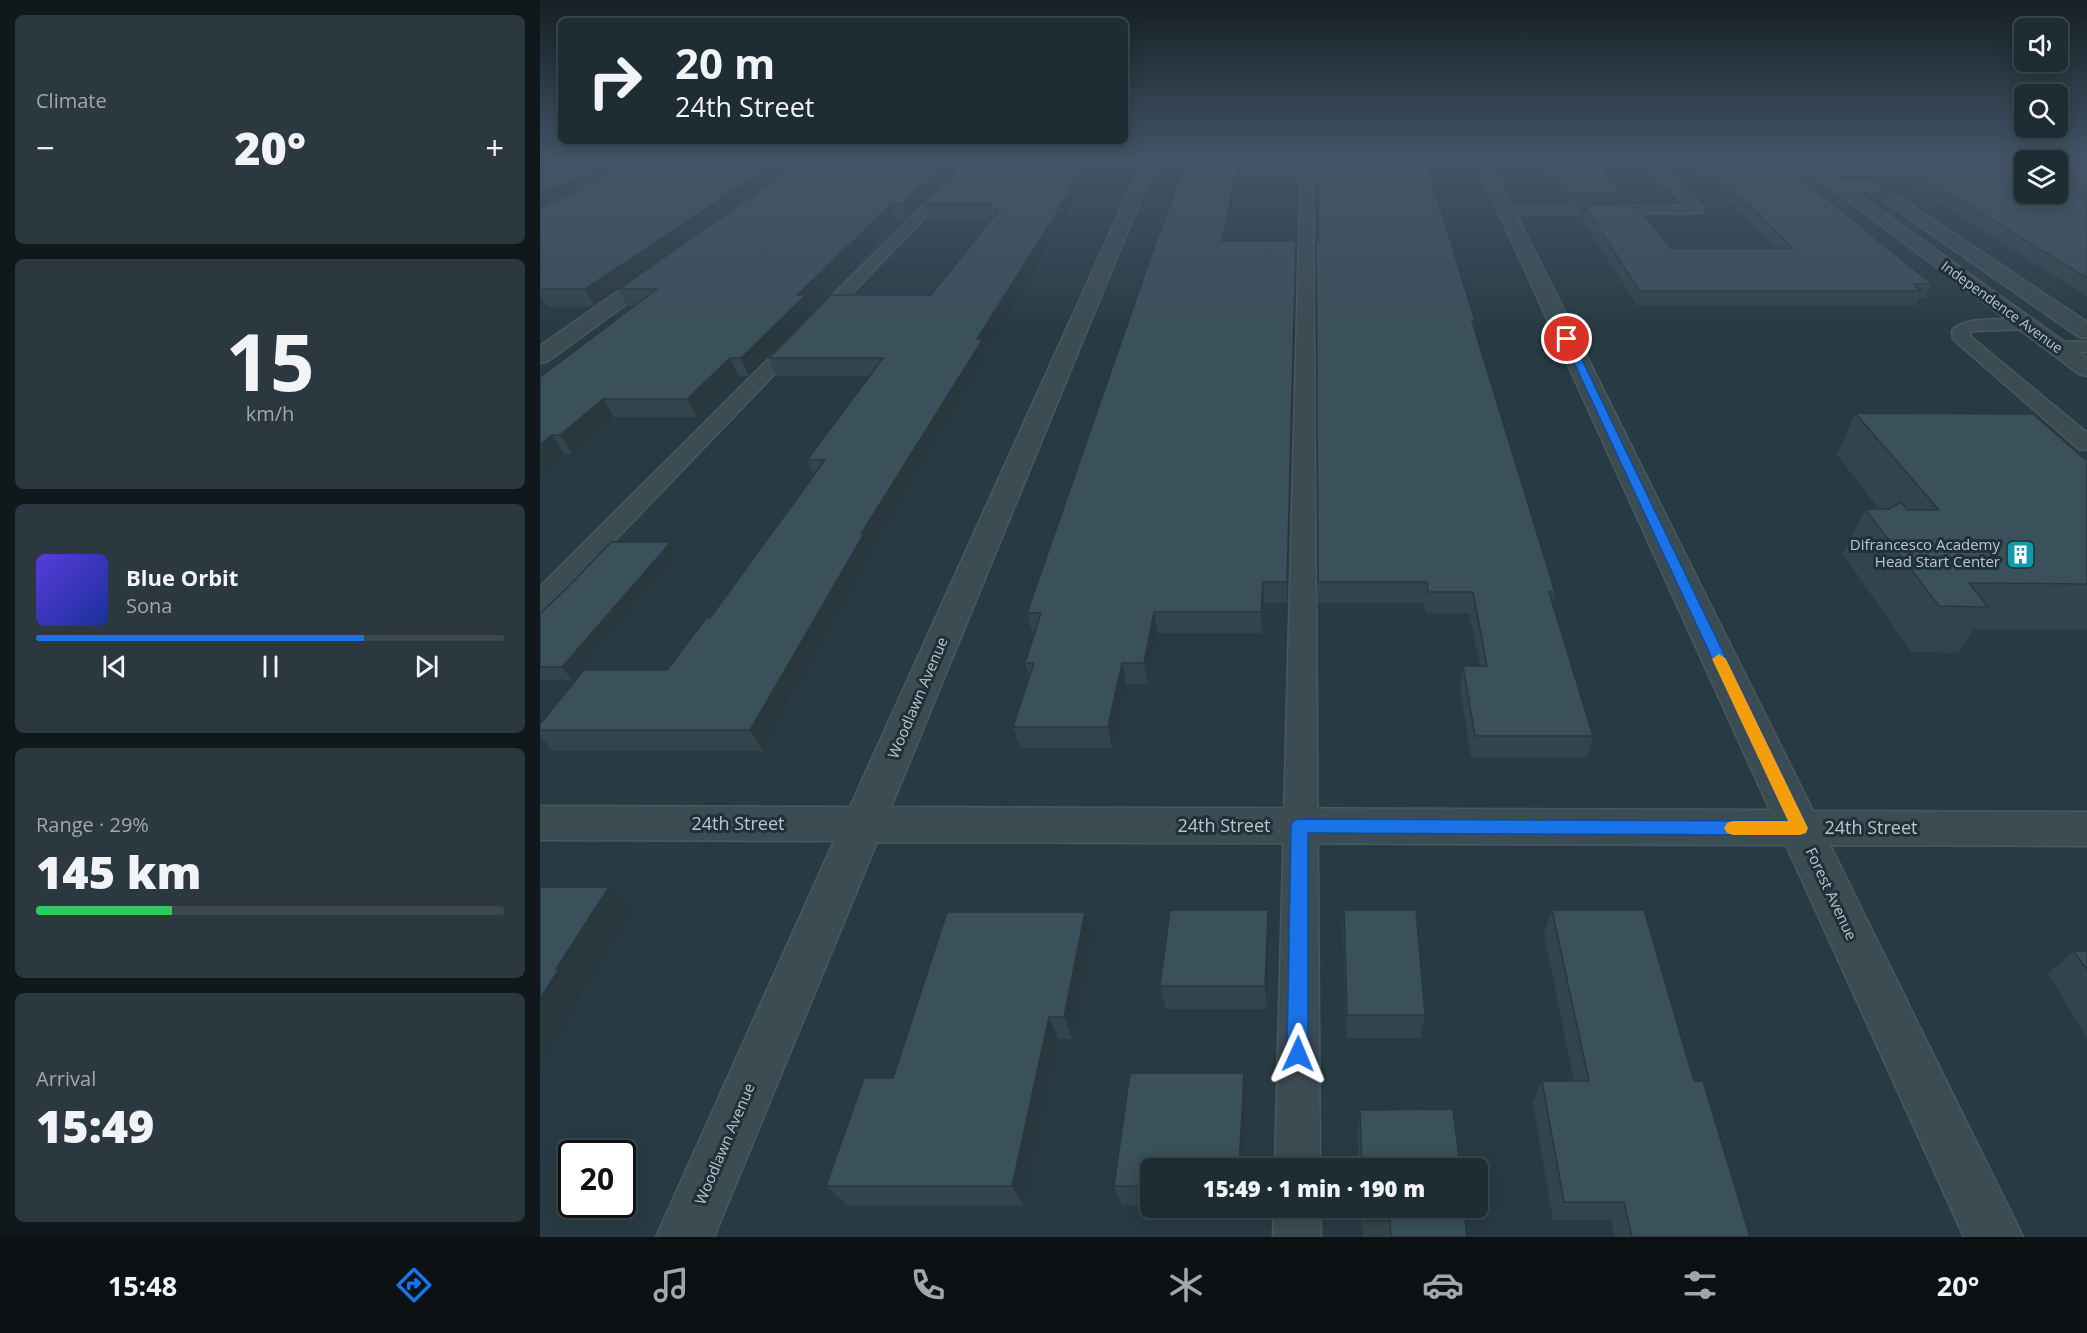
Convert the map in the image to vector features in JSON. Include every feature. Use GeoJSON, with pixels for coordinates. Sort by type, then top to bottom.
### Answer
{"type":"FeatureCollection","features":[{"type":"Feature","properties":{"kind":"street","name":"Woodlawn Avenue"},"geometry":{"type":"LineString","coordinates":[[685,1237],[1125,218]]}},
{"type":"Feature","properties":{"kind":"street","name":"Forest Avenue"},"geometry":{"type":"LineString","coordinates":[[1510,218],[1994,1237]]}},
{"type":"Feature","properties":{"kind":"street","name":"Independence Avenue"},"geometry":{"type":"LineString","coordinates":[[1881,218],[2087,369]]}},
{"type":"Feature","properties":{"kind":"street","name":"Independence Avenue"},"geometry":{"type":"LineString","coordinates":[[1919,218],[2087,332]]}},
{"type":"Feature","properties":{"kind":"street"},"geometry":{"type":"LineString","coordinates":[[540,356],[674,261]]}},
{"type":"Feature","properties":{"kind":"street","name":"24th Street"},"geometry":{"type":"LineString","coordinates":[[540,823],[2087,829]]}},
{"type":"Feature","properties":{"kind":"lane"},"geometry":{"type":"LineString","coordinates":[[540,603],[917,218]]}},
{"type":"Feature","properties":{"kind":"lane"},"geometry":{"type":"LineString","coordinates":[[1297,1158],[1306,218]]}},
{"type":"Feature","properties":{"kind":"lane"},"geometry":{"type":"LineString","coordinates":[[2027,325],[1971,326],[1961,331],[1962,339],[2087,444]]}},
{"type":"Feature","properties":{"kind":"lane"},"geometry":{"type":"LineString","coordinates":[[2056,346],[2087,347]]}},
{"type":"Feature","properties":{"kind":"lane"},"geometry":{"type":"LineString","coordinates":[[1297,1218],[1297,1237]]}},
{"type":"Feature","properties":{"kind":"building"},"geometry":{"type":"Polygon","coordinates":[[[540,218],[692,218],[585,289],[540,289],[540,218]]]}},
{"type":"Feature","properties":{"kind":"building"},"geometry":{"type":"Polygon","coordinates":[[[721,218],[878,218],[797,295],[806,295],[741,358],[730,358],[687,399],[603,399],[560,435],[552,435],[540,445],[540,377],[657,289],[619,289],[721,218]]]}},
{"type":"Feature","properties":{"kind":"building"},"geometry":{"type":"Polygon","coordinates":[[[993,218],[1054,218],[977,339],[983,339],[861,534],[864,534],[750,730],[540,730],[540,724],[584,670],[667,670],[706,618],[710,618],[825,460],[807,460],[883,358],[769,358],[831,295],[931,295],[993,218]]]}},
{"type":"Feature","properties":{"kind":"building"},"geometry":{"type":"Polygon","coordinates":[[[1165,218],[1227,218],[1222,241],[1296,241],[1287,582],[1263,582],[1261,612],[1154,612],[1144,663],[1122,663],[1108,727],[1013,727],[1034,663],[1025,663],[1041,613],[1027,613],[1165,218]]]}},
{"type":"Feature","properties":{"kind":"building"},"geometry":{"type":"Polygon","coordinates":[[[1319,218],[1443,218],[1475,321],[1472,321],[1555,592],[1549,592],[1593,736],[1475,736],[1463,666],[1487,666],[1473,592],[1428,592],[1427,582],[1318,582],[1316,241],[1319,241],[1319,218]]]}},
{"type":"Feature","properties":{"kind":"building"},"geometry":{"type":"Polygon","coordinates":[[[1592,218],[1647,218],[1671,248],[1793,248],[1762,218],[1850,218],[1932,284],[1913,284],[1922,291],[1640,291],[1592,218]]]}},
{"type":"Feature","properties":{"kind":"building"},"geometry":{"type":"Polygon","coordinates":[[[1989,218],[2087,218],[2087,278],[1989,218]]]}},
{"type":"Feature","properties":{"kind":"building"},"geometry":{"type":"Polygon","coordinates":[[[1855,413],[2033,414],[2087,461],[2087,584],[1969,583],[1988,607],[1939,606],[1865,509],[1889,509],[1901,502],[1907,510],[1939,510],[1855,413]]]}},
{"type":"Feature","properties":{"kind":"building"},"geometry":{"type":"Polygon","coordinates":[[[611,542],[671,542],[562,667],[540,667],[540,614],[611,542]]]}},
{"type":"Feature","properties":{"kind":"building"},"geometry":{"type":"Polygon","coordinates":[[[540,887],[609,887],[556,969],[559,969],[540,999],[540,887]]]}},
{"type":"Feature","properties":{"kind":"building"},"geometry":{"type":"Polygon","coordinates":[[[1170,910],[1268,910],[1265,986],[1160,986],[1170,910]]]}},
{"type":"Feature","properties":{"kind":"building"},"geometry":{"type":"Polygon","coordinates":[[[1344,910],[1416,910],[1425,1015],[1347,1015],[1344,910]]]}},
{"type":"Feature","properties":{"kind":"building"},"geometry":{"type":"Polygon","coordinates":[[[1552,910],[1644,910],[1694,1081],[1703,1081],[1750,1237],[1632,1237],[1624,1202],[1564,1202],[1542,1081],[1589,1081],[1552,910]]]}},
{"type":"Feature","properties":{"kind":"building"},"geometry":{"type":"Polygon","coordinates":[[[947,912],[1085,912],[1064,1017],[1049,1017],[1012,1186],[826,1186],[864,1078],[893,1078],[947,912]]]}},
{"type":"Feature","properties":{"kind":"building"},"geometry":{"type":"Polygon","coordinates":[[[2074,951],[2087,951],[2087,970],[2074,951]]]}},
{"type":"Feature","properties":{"kind":"building"},"geometry":{"type":"Polygon","coordinates":[[[1130,1073],[1244,1073],[1240,1158],[1140,1158],[1140,1186],[1114,1186],[1130,1073]]]}},
{"type":"Feature","properties":{"kind":"building"},"geometry":{"type":"Polygon","coordinates":[[[1453,1109],[1459,1158],[1362,1158],[1360,1110],[1453,1109]]]}},
{"type":"Feature","properties":{"kind":"building"},"geometry":{"type":"Polygon","coordinates":[[[1365,1218],[1465,1218],[1467,1237],[1391,1237],[1390,1220],[1365,1221],[1365,1218]]]}},
{"type":"Feature","properties":{"kind":"slow traffic"},"geometry":{"type":"LineString","coordinates":[[1719,659],[1800,828],[1733,828]]}},
{"type":"Feature","properties":{"kind":"place","name":"Difrancesco Academy Head Start Center"},"geometry":{"type":"Point","coordinates":[2021,554]}},
{"type":"Feature","properties":{"kind":"route"},"geometry":{"type":"LineString","coordinates":[[1298,1054],[1299,826],[1800,828],[1567,339]]}}]}
